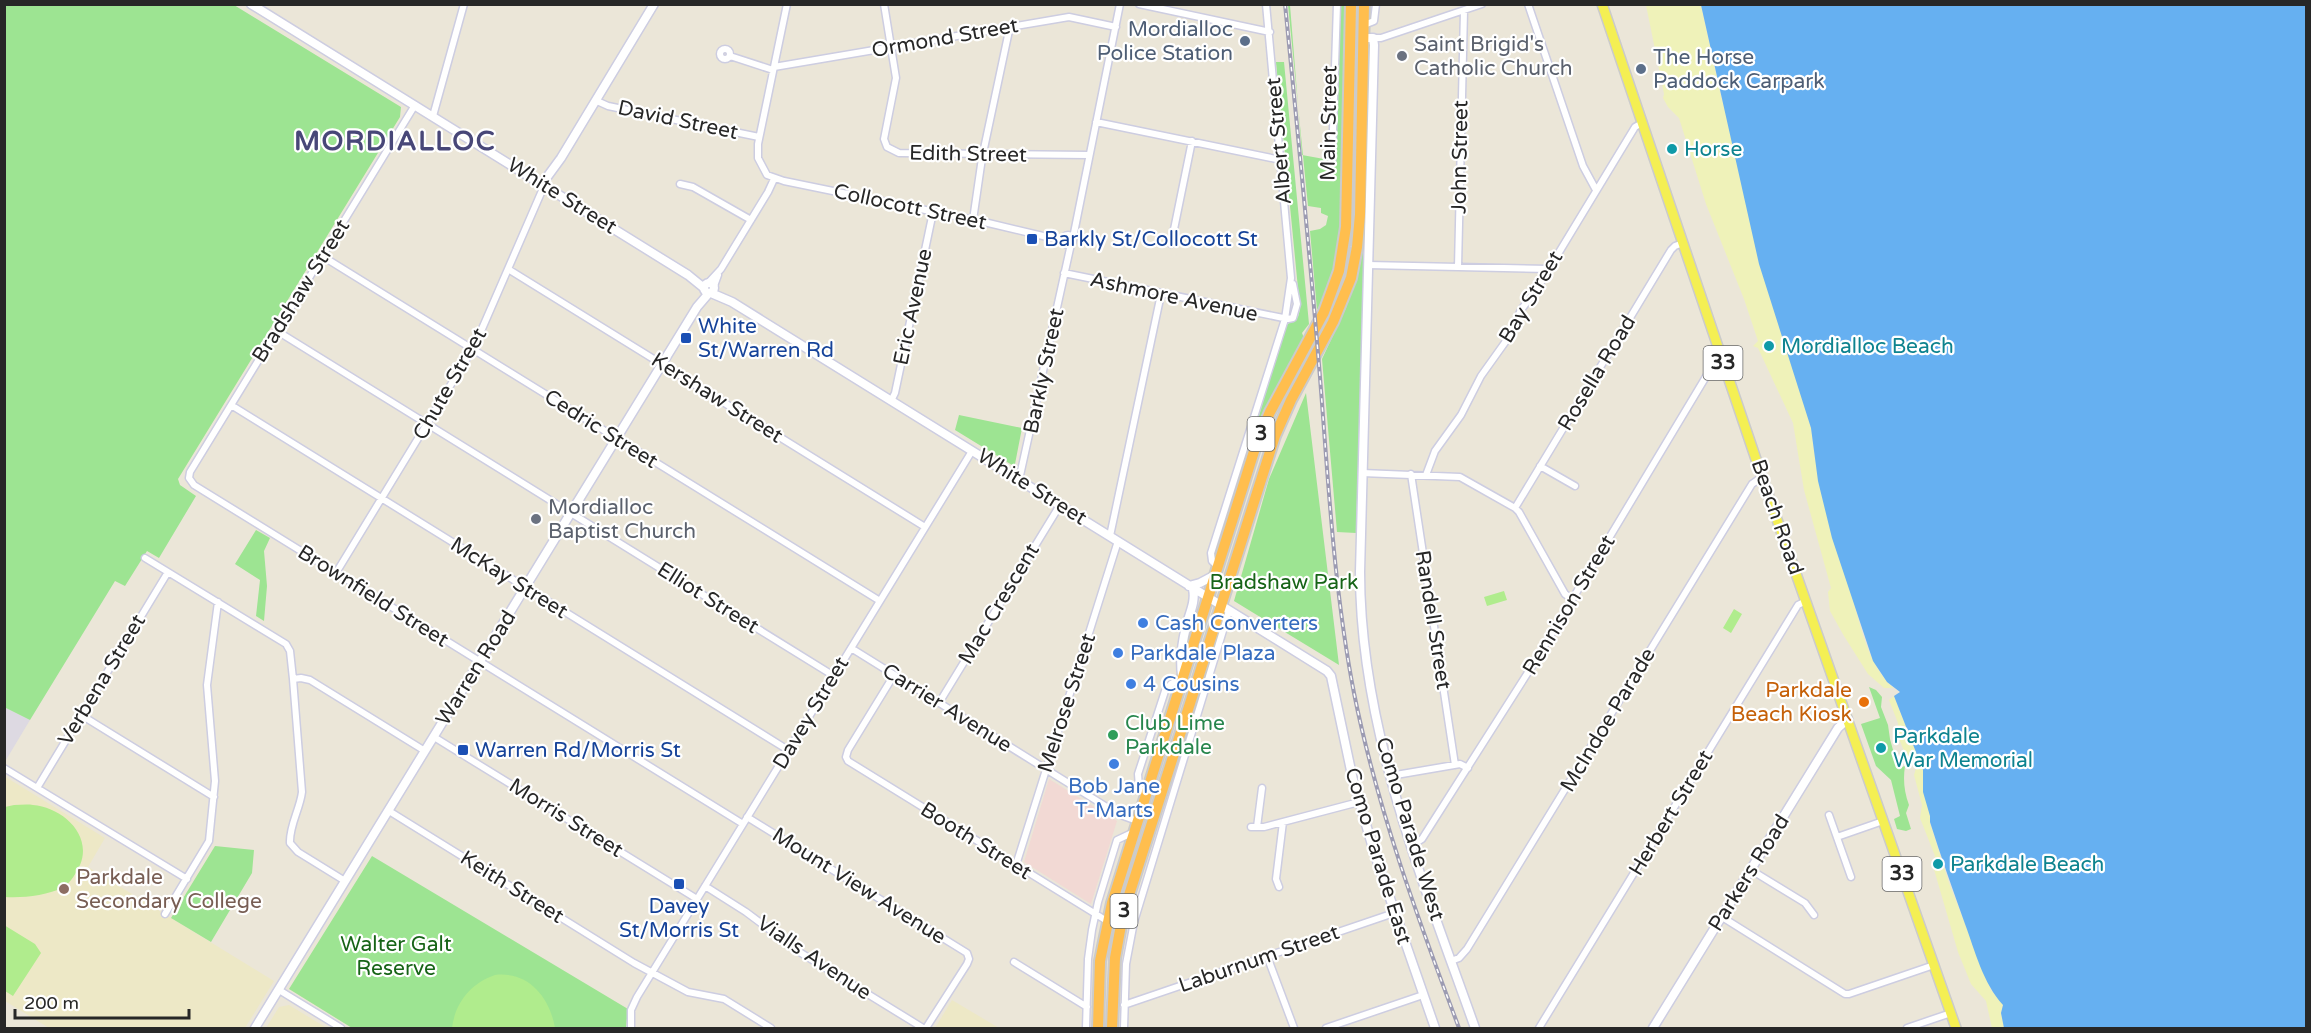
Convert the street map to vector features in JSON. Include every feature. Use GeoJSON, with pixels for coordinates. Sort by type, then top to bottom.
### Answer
{"type":"FeatureCollection","features":[{"type":"Feature","properties":{"kind":"highway","name":"Main Street"},"geometry":{"type":"LineString","coordinates":[[1247,472],[1270,412],[1326,307],[1339,271],[1345,241],[1351,4]]}},
{"type":"Feature","properties":{"kind":"highway","name":"Main Street"},"geometry":{"type":"LineString","coordinates":[[1225,608],[1275,436],[1291,399],[1337,314],[1351,278],[1358,247],[1362,151],[1371,41],[1364,26],[1364,4]]}},
{"type":"Feature","properties":{"kind":"highway"},"geometry":{"type":"LineString","coordinates":[[1350,42],[1371,41]]}},
{"type":"Feature","properties":{"kind":"highway"},"geometry":{"type":"LineString","coordinates":[[1349,151],[1362,151]]}},
{"type":"Feature","properties":{"kind":"highway","name":"3"},"geometry":{"type":"LineString","coordinates":[[1098,1029],[1100,968],[1107,921],[1247,472]]}},
{"type":"Feature","properties":{"kind":"highway","name":"3"},"geometry":{"type":"LineString","coordinates":[[1112,1029],[1113,979],[1126,904],[1155,833],[1156,810],[1206,650],[1225,608]]}},
{"type":"Feature","properties":{"kind":"highway"},"geometry":{"type":"LineString","coordinates":[[1193,645],[1206,650]]}},
{"type":"Feature","properties":{"kind":"highway"},"geometry":{"type":"LineString","coordinates":[[1135,826],[1156,810]]}},
{"type":"Feature","properties":{"kind":"highway"},"geometry":{"type":"LineString","coordinates":[[1129,848],[1140,835],[1155,833]]}},
{"type":"Feature","properties":{"kind":"main road","name":"Beach Road"},"geometry":{"type":"LineString","coordinates":[[1602,4],[1762,477],[1956,1029]]}},
{"type":"Feature","properties":{"kind":"street","name":"White Street"},"geometry":{"type":"LineString","coordinates":[[251,4],[1327,671],[1332,680]]}},
{"type":"Feature","properties":{"kind":"street"},"geometry":{"type":"LineString","coordinates":[[433,116],[464,4]]}},
{"type":"Feature","properties":{"kind":"street","name":"Chute Street"},"geometry":{"type":"LineString","coordinates":[[336,573],[473,350],[544,186],[654,4]]}},
{"type":"Feature","properties":{"kind":"street","name":"Chute Street"},"geometry":{"type":"LineString","coordinates":[[647,19],[660,4]]}},
{"type":"Feature","properties":{"kind":"street"},"geometry":{"type":"LineString","coordinates":[[774,179],[767,175],[760,165],[757,151],[788,4]]}},
{"type":"Feature","properties":{"kind":"street","name":"Edith Street"},"geometry":{"type":"LineString","coordinates":[[884,4],[896,78],[884,139],[887,147],[899,153],[1089,155]]}},
{"type":"Feature","properties":{"kind":"street","name":"Barkly Street"},"geometry":{"type":"LineString","coordinates":[[1019,480],[1064,273],[1068,240],[1075,219],[1120,4]]}},
{"type":"Feature","properties":{"kind":"street"},"geometry":{"type":"LineString","coordinates":[[1139,4],[1270,32]]}},
{"type":"Feature","properties":{"kind":"street","name":"Albert Street"},"geometry":{"type":"LineString","coordinates":[[1216,570],[1211,554],[1285,318],[1291,278],[1266,4]]}},
{"type":"Feature","properties":{"kind":"street","name":"Main Street"},"geometry":{"type":"LineString","coordinates":[[1332,160],[1336,4]]}},
{"type":"Feature","properties":{"kind":"street","name":"Main Street"},"geometry":{"type":"LineString","coordinates":[[1364,26],[1374,21],[1376,4]]}},
{"type":"Feature","properties":{"kind":"street"},"geometry":{"type":"LineString","coordinates":[[1371,41],[1482,4]]}},
{"type":"Feature","properties":{"kind":"street"},"geometry":{"type":"LineString","coordinates":[[1528,4],[1583,166],[1596,190]]}},
{"type":"Feature","properties":{"kind":"street","name":"John Street"},"geometry":{"type":"LineString","coordinates":[[1458,267],[1464,11]]}},
{"type":"Feature","properties":{"kind":"street","name":"Ormond Street"},"geometry":{"type":"LineString","coordinates":[[774,68],[1069,17],[1116,27]]}},
{"type":"Feature","properties":{"kind":"street"},"geometry":{"type":"LineString","coordinates":[[973,220],[1010,26]]}},
{"type":"Feature","properties":{"kind":"street","name":"Main Street"},"geometry":{"type":"LineString","coordinates":[[1368,265],[1371,41]]}},
{"type":"Feature","properties":{"kind":"street"},"geometry":{"type":"LineString","coordinates":[[730,56],[774,68]]}},
{"type":"Feature","properties":{"kind":"street","name":"David Street"},"geometry":{"type":"LineString","coordinates":[[597,101],[608,106],[759,137]]}},
{"type":"Feature","properties":{"kind":"street","name":"Bradshaw Street"},"geometry":{"type":"LineString","coordinates":[[189,478],[190,472],[415,105]]}},
{"type":"Feature","properties":{"kind":"street"},"geometry":{"type":"LineString","coordinates":[[1096,122],[1281,160]]}},
{"type":"Feature","properties":{"kind":"street","name":"Bay Street"},"geometry":{"type":"LineString","coordinates":[[1426,475],[1435,451],[1463,412],[1481,375],[1503,345],[1521,310],[1635,127],[1642,123]]}},
{"type":"Feature","properties":{"kind":"street"},"geometry":{"type":"LineString","coordinates":[[1171,244],[1192,141]]}},
{"type":"Feature","properties":{"kind":"street","name":"Collocott Street"},"geometry":{"type":"LineString","coordinates":[[774,179],[1068,240]]}},
{"type":"Feature","properties":{"kind":"street","name":"Warren Road"},"geometry":{"type":"LineString","coordinates":[[255,1029],[774,179]]}},
{"type":"Feature","properties":{"kind":"street"},"geometry":{"type":"LineString","coordinates":[[680,184],[693,187],[751,220]]}},
{"type":"Feature","properties":{"kind":"street","name":"Eric Avenue"},"geometry":{"type":"LineString","coordinates":[[891,401],[933,212]]}},
{"type":"Feature","properties":{"kind":"street","name":"Rosella Road"},"geometry":{"type":"LineString","coordinates":[[1515,508],[1671,250],[1683,243]]}},
{"type":"Feature","properties":{"kind":"street","name":"Cedric Street"},"geometry":{"type":"LineString","coordinates":[[322,256],[880,601]]}},
{"type":"Feature","properties":{"kind":"street"},"geometry":{"type":"LineString","coordinates":[[1368,265],[1548,269]]}},
{"type":"Feature","properties":{"kind":"street","name":"Como Parade West"},"geometry":{"type":"LineString","coordinates":[[1368,265],[1360,572],[1362,632],[1390,776],[1475,1029]]}},
{"type":"Feature","properties":{"kind":"street","name":"Kershaw Street"},"geometry":{"type":"LineString","coordinates":[[508,269],[926,527]]}},
{"type":"Feature","properties":{"kind":"street","name":"Ashmore Avenue"},"geometry":{"type":"LineString","coordinates":[[1064,273],[1285,318]]}},
{"type":"Feature","properties":{"kind":"street","name":"Melrose Street"},"geometry":{"type":"LineString","coordinates":[[1016,865],[1114,538],[1161,294]]}},
{"type":"Feature","properties":{"kind":"street","name":"Elliot Street"},"geometry":{"type":"LineString","coordinates":[[277,331],[834,676]]}},
{"type":"Feature","properties":{"kind":"street","name":"Rennison Street"},"geometry":{"type":"LineString","coordinates":[[1412,846],[1422,839],[1468,768],[1710,370],[1724,363]]}},
{"type":"Feature","properties":{"kind":"street","name":"McKay Street"},"geometry":{"type":"LineString","coordinates":[[231,405],[788,750]]}},
{"type":"Feature","properties":{"kind":"street"},"geometry":{"type":"LineString","coordinates":[[1244,448],[1244,466],[1247,472]]}},
{"type":"Feature","properties":{"kind":"street","name":"Davey Street"},"geometry":{"type":"LineString","coordinates":[[631,1029],[630,1016],[633,1006],[652,972],[972,451]]}},
{"type":"Feature","properties":{"kind":"street"},"geometry":{"type":"LineString","coordinates":[[1540,466],[1575,486]]}},
{"type":"Feature","properties":{"kind":"street"},"geometry":{"type":"LineString","coordinates":[[1362,473],[1464,478],[1515,508],[1565,594],[1572,599]]}},
{"type":"Feature","properties":{"kind":"street","name":"Randell Street"},"geometry":{"type":"LineString","coordinates":[[1410,474],[1455,765]]}},
{"type":"Feature","properties":{"kind":"street","name":"McIndoe Parade"},"geometry":{"type":"LineString","coordinates":[[1451,961],[1459,958],[1467,949],[1752,484],[1762,477]]}},
{"type":"Feature","properties":{"kind":"street","name":"Brownfield Street"},"geometry":{"type":"LineString","coordinates":[[189,478],[194,485],[743,825]]}},
{"type":"Feature","properties":{"kind":"street","name":"Mac Crescent"},"geometry":{"type":"LineString","coordinates":[[939,703],[1060,505]]}},
{"type":"Feature","properties":{"kind":"street"},"geometry":{"type":"LineString","coordinates":[[145,558],[286,644],[290,651],[302,792],[290,834],[290,843],[298,852],[345,881]]}},
{"type":"Feature","properties":{"kind":"street"},"geometry":{"type":"LineString","coordinates":[[1182,678],[1180,663],[1185,628],[1194,602],[1192,587],[1200,584],[1216,570]]}},
{"type":"Feature","properties":{"kind":"street","name":"Verbena Street"},"geometry":{"type":"LineString","coordinates":[[37,788],[168,572]]}},
{"type":"Feature","properties":{"kind":"street","name":"Herbert Street"},"geometry":{"type":"LineString","coordinates":[[1539,1029],[1798,605],[1806,601]]}},
{"type":"Feature","properties":{"kind":"street"},"geometry":{"type":"LineString","coordinates":[[165,914],[208,844],[214,797],[207,685],[218,602]]}},
{"type":"Feature","properties":{"kind":"street"},"geometry":{"type":"LineString","coordinates":[[1124,1029],[1125,974],[1129,944],[1155,833],[1225,608]]}},
{"type":"Feature","properties":{"kind":"street","name":"Carrier Avenue"},"geometry":{"type":"LineString","coordinates":[[851,648],[1135,826]]}},
{"type":"Feature","properties":{"kind":"street","name":"Booth Street"},"geometry":{"type":"LineString","coordinates":[[894,675],[848,750],[847,759],[1107,921]]}},
{"type":"Feature","properties":{"kind":"street"},"geometry":{"type":"LineString","coordinates":[[293,679],[310,680],[425,751]]}},
{"type":"Feature","properties":{"kind":"street","name":"Como Parade East"},"geometry":{"type":"LineString","coordinates":[[1332,680],[1359,802],[1394,913],[1435,1029]]}},
{"type":"Feature","properties":{"kind":"street"},"geometry":{"type":"LineString","coordinates":[[81,715],[214,797]]}},
{"type":"Feature","properties":{"kind":"street","name":"Parkers Road"},"geometry":{"type":"LineString","coordinates":[[1653,1029],[1838,728],[1848,720]]}},
{"type":"Feature","properties":{"kind":"street","name":"Morris Street"},"geometry":{"type":"LineString","coordinates":[[434,736],[697,899]]}},
{"type":"Feature","properties":{"kind":"street"},"geometry":{"type":"LineString","coordinates":[[1390,776],[1455,765],[1468,768]]}},
{"type":"Feature","properties":{"kind":"street"},"geometry":{"type":"LineString","coordinates":[[4,768],[187,879]]}},
{"type":"Feature","properties":{"kind":"street"},"geometry":{"type":"LineString","coordinates":[[1262,788],[1254,827],[1359,802]]}},
{"type":"Feature","properties":{"kind":"street","name":"Keith Street"},"geometry":{"type":"LineString","coordinates":[[388,811],[634,963],[692,993],[724,999],[771,1029]]}},
{"type":"Feature","properties":{"kind":"street"},"geometry":{"type":"LineString","coordinates":[[1829,815],[1851,878]]}},
{"type":"Feature","properties":{"kind":"street","name":"Mount View Avenue"},"geometry":{"type":"LineString","coordinates":[[747,817],[960,949],[969,957],[967,964],[925,1029]]}},
{"type":"Feature","properties":{"kind":"street"},"geometry":{"type":"LineString","coordinates":[[1837,837],[1883,821]]}},
{"type":"Feature","properties":{"kind":"street"},"geometry":{"type":"LineString","coordinates":[[1279,887],[1276,879],[1282,822]]}},
{"type":"Feature","properties":{"kind":"street"},"geometry":{"type":"LineString","coordinates":[[1086,1029],[1088,958],[1095,914],[1116,840],[1135,826]]}},
{"type":"Feature","properties":{"kind":"street"},"geometry":{"type":"LineString","coordinates":[[1751,870],[1805,903],[1814,915]]}},
{"type":"Feature","properties":{"kind":"street","name":"Vialls Avenue"},"geometry":{"type":"LineString","coordinates":[[705,886],[740,908],[801,953],[925,1029]]}},
{"type":"Feature","properties":{"kind":"street","name":"Laburnum Street"},"geometry":{"type":"LineString","coordinates":[[1124,1005],[1394,913]]}},
{"type":"Feature","properties":{"kind":"street"},"geometry":{"type":"LineString","coordinates":[[1722,917],[1845,994],[1934,965]]}},
{"type":"Feature","properties":{"kind":"street"},"geometry":{"type":"LineString","coordinates":[[1267,956],[1294,1029]]}},
{"type":"Feature","properties":{"kind":"street"},"geometry":{"type":"LineString","coordinates":[[1014,962],[1087,1007]]}},
{"type":"Feature","properties":{"kind":"street"},"geometry":{"type":"LineString","coordinates":[[279,990],[341,1029]]}},
{"type":"Feature","properties":{"kind":"street"},"geometry":{"type":"LineString","coordinates":[[1326,1029],[1423,995]]}},
{"type":"Feature","properties":{"kind":"street"},"geometry":{"type":"LineString","coordinates":[[1907,1029],[1951,1013]]}},
{"type":"Feature","properties":{"kind":"shaded area"},"geometry":{"type":"Polygon","coordinates":[[[4,707],[30,720],[6,760],[4,760],[4,707]]]}},
{"type":"Feature","properties":{"kind":"shaded area","name":"Parkdale Secondary College"},"geometry":{"type":"Polygon","coordinates":[[[4,776],[105,838],[88,867],[274,981],[245,1028],[49,1028],[5,1001],[4,776]]]}},
{"type":"Feature","properties":{"kind":"shaded area"},"geometry":{"type":"Polygon","coordinates":[[[1049,779],[1117,821],[1091,904],[1024,862],[1049,779]]]}},
{"type":"Feature","properties":{"kind":"shaded area"},"geometry":{"type":"Polygon","coordinates":[[[952,1000],[999,1028],[935,1028],[952,1000]]]}},
{"type":"Feature","properties":{"kind":"shaded area"},"geometry":{"type":"Polygon","coordinates":[[[289,1005],[327,1028],[266,1028],[279,1007],[289,1005]]]}},
{"type":"Feature","properties":{"kind":"green space"},"geometry":{"type":"Polygon","coordinates":[[[4,5],[234,5],[401,107],[400,117],[178,479],[180,485],[196,496],[159,558],[147,551],[125,586],[115,581],[30,720],[4,707],[4,5]]]}},
{"type":"Feature","properties":{"kind":"green space"},"geometry":{"type":"Polygon","coordinates":[[[1288,5],[1290,5],[1298,108],[1288,5]]]}},
{"type":"Feature","properties":{"kind":"green space"},"geometry":{"type":"Polygon","coordinates":[[[1340,5],[1345,5],[1342,212],[1338,250],[1332,275],[1317,310],[1310,231],[1326,225],[1328,216],[1321,213],[1321,208],[1308,206],[1303,155],[1335,161],[1340,5]]]}},
{"type":"Feature","properties":{"kind":"green space"},"geometry":{"type":"Polygon","coordinates":[[[1276,62],[1284,62],[1309,324],[1302,333],[1304,338],[1268,404],[1247,457],[1285,326],[1298,317],[1300,309],[1276,62]]]}},
{"type":"Feature","properties":{"kind":"green space"},"geometry":{"type":"Polygon","coordinates":[[[1298,108],[1303,155],[1302,155],[1298,108]]]}},
{"type":"Feature","properties":{"kind":"green space"},"geometry":{"type":"Polygon","coordinates":[[[1363,233],[1365,233],[1356,533],[1337,532],[1322,359],[1346,308],[1361,254],[1363,233]]]}},
{"type":"Feature","properties":{"kind":"green space","name":"Bradshaw Park"},"geometry":{"type":"Polygon","coordinates":[[[1306,393],[1339,665],[1234,601],[1269,479],[1306,393]]]}},
{"type":"Feature","properties":{"kind":"green space"},"geometry":{"type":"Polygon","coordinates":[[[959,415],[1022,428],[1015,464],[1012,465],[955,430],[959,415]]]}},
{"type":"Feature","properties":{"kind":"green space"},"geometry":{"type":"Polygon","coordinates":[[[256,530],[270,538],[264,551],[267,586],[264,621],[256,616],[260,580],[235,564],[256,530]]]}},
{"type":"Feature","properties":{"kind":"green space"},"geometry":{"type":"Polygon","coordinates":[[[1504,591],[1507,600],[1487,606],[1484,597],[1504,591]]]}},
{"type":"Feature","properties":{"kind":"green space"},"geometry":{"type":"Polygon","coordinates":[[[1734,609],[1742,614],[1731,633],[1723,628],[1734,609]]]}},
{"type":"Feature","properties":{"kind":"green space"},"geometry":{"type":"Polygon","coordinates":[[[1869,687],[1876,690],[1882,697],[1881,707],[1888,725],[1898,768],[1905,766],[1904,786],[1909,805],[1906,813],[1911,829],[1906,831],[1897,829],[1894,819],[1900,816],[1891,780],[1876,766],[1861,724],[1880,718],[1869,687]]]}},
{"type":"Feature","properties":{"kind":"green space"},"geometry":{"type":"Polygon","coordinates":[[[33,805],[54,811],[72,824],[78,833],[83,854],[80,865],[64,887],[34,896],[5,897],[5,807],[33,805]]]}},
{"type":"Feature","properties":{"kind":"green space"},"geometry":{"type":"Polygon","coordinates":[[[215,846],[254,850],[252,873],[211,942],[171,918],[215,846]]]}},
{"type":"Feature","properties":{"kind":"green space","name":"Walter Galt Reserve"},"geometry":{"type":"Polygon","coordinates":[[[372,856],[628,1009],[626,1028],[352,1028],[289,989],[372,856]]]}},
{"type":"Feature","properties":{"kind":"green space"},"geometry":{"type":"Polygon","coordinates":[[[4,925],[35,944],[41,953],[13,996],[5,991],[4,925]]]}},
{"type":"Feature","properties":{"kind":"green space"},"geometry":{"type":"Polygon","coordinates":[[[495,975],[518,977],[536,989],[548,1006],[555,1028],[452,1028],[457,1010],[466,995],[479,983],[495,975]]]}},
{"type":"Feature","properties":{"kind":"sand","name":"Mordialloc Beach"},"geometry":{"type":"Polygon","coordinates":[[[1646,5],[1701,5],[1720,92],[1811,428],[1817,470],[1832,532],[1871,656],[1893,688],[1884,688],[1868,674],[1830,611],[1828,592],[1831,588],[1804,490],[1793,423],[1758,348],[1753,346],[1758,341],[1744,299],[1706,204],[1679,118],[1663,98],[1646,5]]]}},
{"type":"Feature","properties":{"kind":"sand","name":"Parkdale Beach"},"geometry":{"type":"Polygon","coordinates":[[[1894,696],[1923,770],[1930,823],[1949,883],[1991,990],[2003,1004],[2001,1013],[2004,1028],[1992,1028],[1986,1001],[1971,984],[1958,952],[1933,866],[1935,856],[1920,818],[1922,805],[1914,775],[1916,768],[1904,751],[1898,736],[1898,723],[1889,700],[1894,696]]]}},
{"type":"Feature","properties":{"kind":"water"},"geometry":{"type":"Polygon","coordinates":[[[1701,5],[2306,5],[2306,1028],[2004,1028],[2001,1013],[2003,1005],[1990,987],[1980,966],[1930,822],[1923,792],[1923,770],[1894,696],[1900,692],[1887,682],[1873,661],[1832,538],[1818,481],[1811,428],[1759,264],[1701,5]]]}},
{"type":"Feature","properties":{"kind":"railway"},"geometry":{"type":"LineString","coordinates":[[1285,4],[1332,529],[1347,652],[1363,736],[1374,779],[1414,904],[1459,1028]]}},
{"type":"Feature","properties":{"kind":"place","name":"Mordialloc Police Station"},"geometry":{"type":"Point","coordinates":[1245,41]}},
{"type":"Feature","properties":{"kind":"place","name":"Saint Brigid's Catholic Church"},"geometry":{"type":"Point","coordinates":[1402,56]}},
{"type":"Feature","properties":{"kind":"place","name":"The Horse Paddock Carpark"},"geometry":{"type":"Point","coordinates":[1641,69]}},
{"type":"Feature","properties":{"kind":"place","name":"Horse"},"geometry":{"type":"Point","coordinates":[1672,149]}},
{"type":"Feature","properties":{"kind":"place","name":"Barkly St/Collocott St"},"geometry":{"type":"Point","coordinates":[1032,239]}},
{"type":"Feature","properties":{"kind":"place","name":"White St/Warren Rd"},"geometry":{"type":"Point","coordinates":[686,338]}},
{"type":"Feature","properties":{"kind":"place","name":"Mordialloc Beach"},"geometry":{"type":"Point","coordinates":[1769,346]}},
{"type":"Feature","properties":{"kind":"place","name":"Mordialloc Baptist Church"},"geometry":{"type":"Point","coordinates":[536,519]}},
{"type":"Feature","properties":{"kind":"place","name":"Cash Converters"},"geometry":{"type":"Point","coordinates":[1143,623]}},
{"type":"Feature","properties":{"kind":"place","name":"Parkdale Plaza"},"geometry":{"type":"Point","coordinates":[1118,653]}},
{"type":"Feature","properties":{"kind":"place","name":"4 Cousins"},"geometry":{"type":"Point","coordinates":[1131,684]}},
{"type":"Feature","properties":{"kind":"place","name":"Parkdale Beach Kiosk"},"geometry":{"type":"Point","coordinates":[1864,702]}},
{"type":"Feature","properties":{"kind":"place","name":"Club Lime Parkdale"},"geometry":{"type":"Point","coordinates":[1113,735]}},
{"type":"Feature","properties":{"kind":"place","name":"Parkdale War Memorial"},"geometry":{"type":"Point","coordinates":[1881,748]}},
{"type":"Feature","properties":{"kind":"place","name":"Warren Rd/Morris St"},"geometry":{"type":"Point","coordinates":[463,750]}},
{"type":"Feature","properties":{"kind":"place","name":"Bob Jane T-Marts"},"geometry":{"type":"Point","coordinates":[1114,764]}},
{"type":"Feature","properties":{"kind":"place","name":"Parkdale Beach"},"geometry":{"type":"Point","coordinates":[1938,864]}},
{"type":"Feature","properties":{"kind":"place","name":"Davey St/Morris St"},"geometry":{"type":"Point","coordinates":[679,884]}},
{"type":"Feature","properties":{"kind":"place","name":"Parkdale Secondary College"},"geometry":{"type":"Point","coordinates":[64,889]}},
{"type":"Feature","properties":{"kind":"district","name":"MORDIALLOC"},"geometry":{"type":"Point","coordinates":[395,141]}}]}
